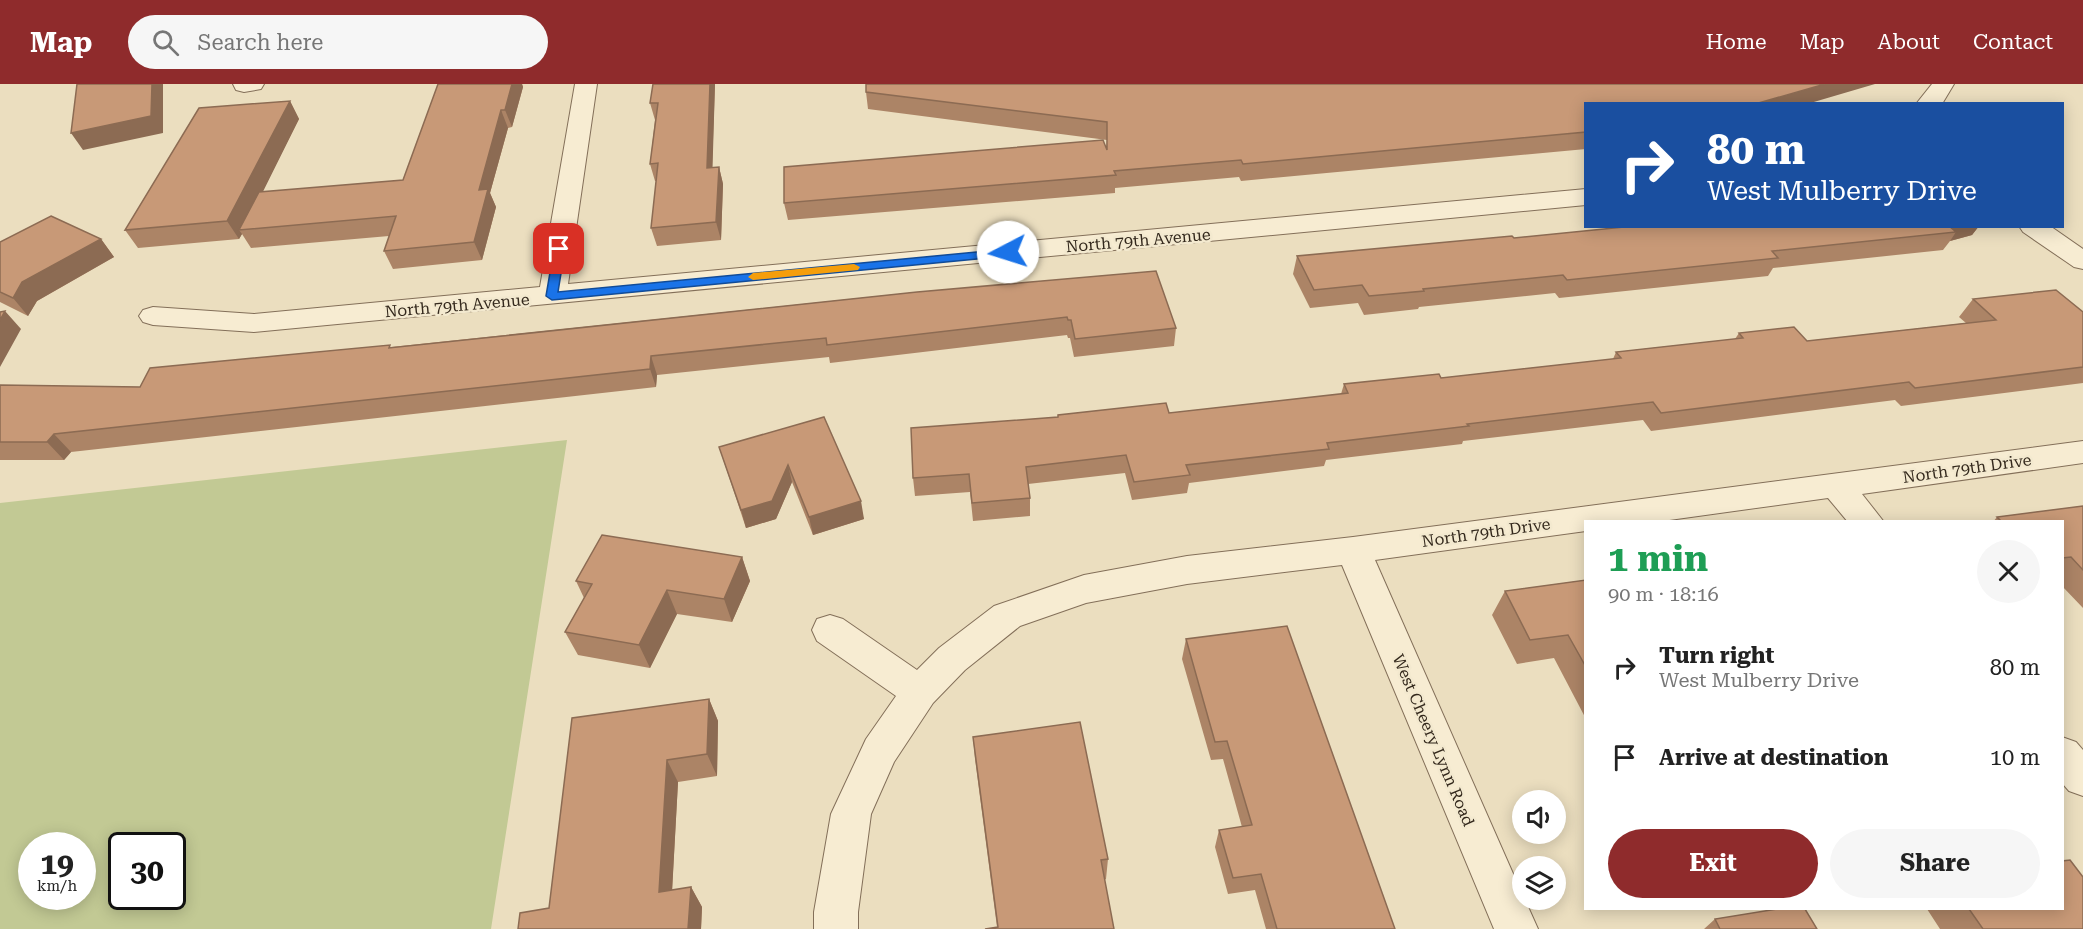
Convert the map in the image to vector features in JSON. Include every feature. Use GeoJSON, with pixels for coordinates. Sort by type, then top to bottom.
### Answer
{"type":"FeatureCollection","features":[{"type":"Feature","properties":{"kind":"street"},"geometry":{"type":"LineString","coordinates":[[245,84],[253,84]]}},
{"type":"Feature","properties":{"kind":"street"},"geometry":{"type":"LineString","coordinates":[[552,296],[586,84]]}},
{"type":"Feature","properties":{"kind":"street"},"geometry":{"type":"LineString","coordinates":[[1930,102],[1942,84]]}},
{"type":"Feature","properties":{"kind":"street","name":"North 79th Avenue"},"geometry":{"type":"LineString","coordinates":[[153,316],[254,323],[1584,197]]}},
{"type":"Feature","properties":{"kind":"street"},"geometry":{"type":"LineString","coordinates":[[2035,228],[2083,261]]}},
{"type":"Feature","properties":{"kind":"street","name":"North 79th Drive"},"geometry":{"type":"LineString","coordinates":[[836,929],[836,912],[851,814],[880,751],[920,692],[952,659],[1007,616],[1084,589],[1187,570],[1353,550],[2083,452]]}},
{"type":"Feature","properties":{"kind":"street"},"geometry":{"type":"LineString","coordinates":[[1836,486],[1865,520]]}},
{"type":"Feature","properties":{"kind":"street","name":"West Cheery Lynn Road"},"geometry":{"type":"LineString","coordinates":[[1353,550],[1516,929]]}},
{"type":"Feature","properties":{"kind":"street"},"geometry":{"type":"LineString","coordinates":[[830,630],[920,692]]}},
{"type":"Feature","properties":{"kind":"street"},"geometry":{"type":"LineString","coordinates":[[2064,756],[2083,778]]}},
{"type":"Feature","properties":{"kind":"green space"},"geometry":{"type":"Polygon","coordinates":[[[567,440],[491,929],[0,929],[0,503],[567,440]]]}},
{"type":"Feature","properties":{"kind":"building"},"geometry":{"type":"Polygon","coordinates":[[[77,84],[152,84],[151,116],[71,133],[77,84]]]}},
{"type":"Feature","properties":{"kind":"building"},"geometry":{"type":"Polygon","coordinates":[[[438,84],[512,84],[505,110],[501,110],[479,190],[488,189],[474,242],[384,251],[396,216],[239,230],[259,192],[403,180],[438,84]]]}},
{"type":"Feature","properties":{"kind":"building"},"geometry":{"type":"Polygon","coordinates":[[[653,84],[710,84],[707,168],[719,167],[716,222],[651,228],[658,163],[650,164],[658,103],[650,103],[653,84]]]}},
{"type":"Feature","properties":{"kind":"building"},"geometry":{"type":"Polygon","coordinates":[[[866,84],[1825,84],[1762,102],[1584,102],[1584,132],[1243,164],[1241,160],[1114,171],[1116,175],[784,203],[784,167],[1103,140],[1107,150],[1107,122],[866,92],[866,84]]]}},
{"type":"Feature","properties":{"kind":"building"},"geometry":{"type":"Polygon","coordinates":[[[290,101],[227,221],[125,230],[199,108],[290,101]]]}},
{"type":"Feature","properties":{"kind":"building"},"geometry":{"type":"Polygon","coordinates":[[[51,216],[101,239],[22,282],[13,298],[0,292],[0,242],[51,216]]]}},
{"type":"Feature","properties":{"kind":"building"},"geometry":{"type":"Polygon","coordinates":[[[1614,228],[1951,228],[1956,232],[1772,251],[1778,258],[1567,280],[1563,275],[1369,296],[1362,285],[1314,290],[1297,256],[1512,236],[1514,238],[1614,228]]]}},
{"type":"Feature","properties":{"kind":"building"},"geometry":{"type":"Polygon","coordinates":[[[1156,271],[1176,328],[1075,339],[1071,320],[1067,317],[827,345],[826,338],[651,356],[650,369],[54,434],[47,442],[0,442],[0,385],[140,387],[150,368],[390,345],[389,348],[917,292],[1156,271]]]}},
{"type":"Feature","properties":{"kind":"building"},"geometry":{"type":"Polygon","coordinates":[[[2056,290],[2083,312],[2083,367],[1915,388],[1909,382],[1661,413],[1653,402],[1467,424],[1469,426],[1327,443],[1329,449],[1186,465],[1190,475],[1134,482],[1126,455],[1026,467],[1030,498],[972,503],[969,474],[913,478],[911,428],[1058,417],[1058,415],[1166,403],[1169,413],[1348,393],[1344,384],[1439,374],[1441,378],[1621,358],[1616,352],[1743,338],[1739,333],[1794,327],[1807,341],[1996,320],[1973,299],[2056,290]]]}},
{"type":"Feature","properties":{"kind":"building"},"geometry":{"type":"Polygon","coordinates":[[[824,417],[861,501],[809,517],[788,465],[772,501],[741,510],[719,447],[824,417]]]}},
{"type":"Feature","properties":{"kind":"building"},"geometry":{"type":"Polygon","coordinates":[[[2083,506],[2083,570],[2071,557],[2064,558],[2064,520],[2000,520],[1997,517],[2083,506]]]}},
{"type":"Feature","properties":{"kind":"building"},"geometry":{"type":"Polygon","coordinates":[[[602,535],[742,557],[724,599],[667,590],[639,645],[565,632],[592,584],[576,581],[602,535]]]}},
{"type":"Feature","properties":{"kind":"building"},"geometry":{"type":"Polygon","coordinates":[[[1584,580],[1584,663],[1568,635],[1530,640],[1505,591],[1584,580]]]}},
{"type":"Feature","properties":{"kind":"building"},"geometry":{"type":"Polygon","coordinates":[[[1287,626],[1395,929],[1277,929],[1261,874],[1233,878],[1219,830],[1252,825],[1227,741],[1215,742],[1186,639],[1287,626]]]}},
{"type":"Feature","properties":{"kind":"building"},"geometry":{"type":"Polygon","coordinates":[[[709,699],[707,754],[667,760],[659,892],[691,887],[688,929],[518,929],[520,913],[549,908],[572,718],[709,699]]]}},
{"type":"Feature","properties":{"kind":"building"},"geometry":{"type":"Polygon","coordinates":[[[1080,722],[1108,859],[1101,860],[1114,929],[985,929],[998,927],[973,737],[1080,722]]]}},
{"type":"Feature","properties":{"kind":"building"},"geometry":{"type":"Polygon","coordinates":[[[2070,860],[2083,877],[2083,929],[1983,929],[1970,910],[2064,910],[2064,861],[2070,860]]]}},
{"type":"Feature","properties":{"kind":"building"},"geometry":{"type":"Polygon","coordinates":[[[1771,910],[1806,910],[1817,929],[1720,929],[1715,919],[1771,910]]]}},
{"type":"Feature","properties":{"kind":"slow traffic"},"geometry":{"type":"LineString","coordinates":[[753,277],[854,267]]}},
{"type":"Feature","properties":{"kind":"route"},"geometry":{"type":"LineString","coordinates":[[559,249],[552,296],[1008,252]]}}]}
